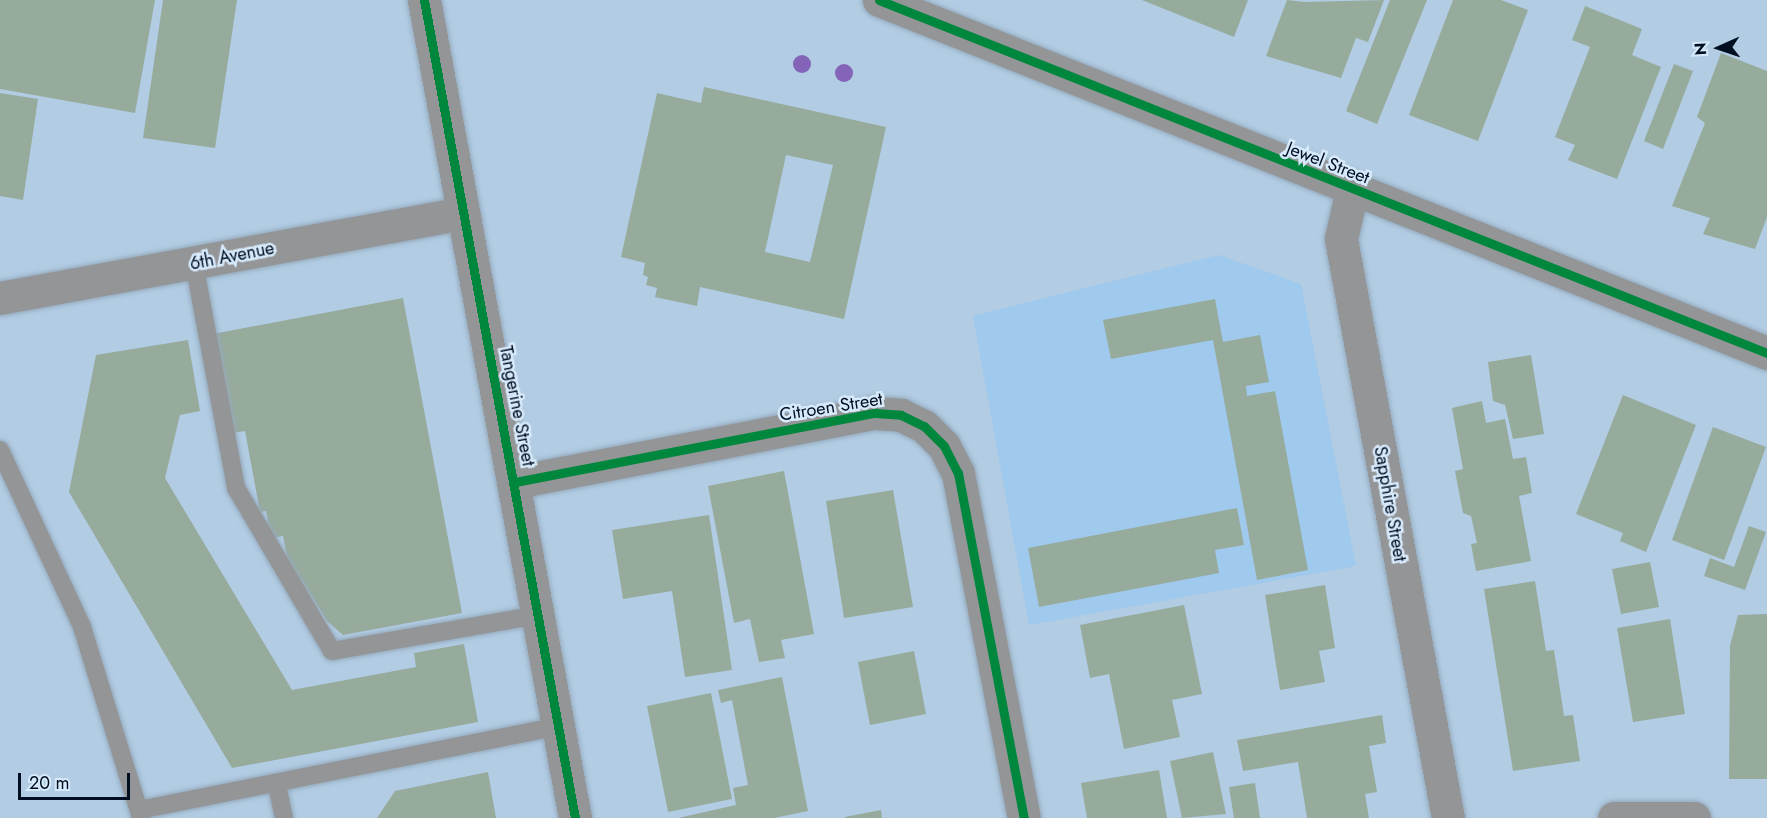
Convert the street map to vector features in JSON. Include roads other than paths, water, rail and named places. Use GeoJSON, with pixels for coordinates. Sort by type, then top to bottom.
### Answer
{"type":"FeatureCollection","features":[{"type":"Feature","properties":{"kind":"street","name":"Tangerine Street"},"geometry":{"type":"LineString","coordinates":[[424,0],[515,482],[575,818]]}},
{"type":"Feature","properties":{"kind":"street","name":"Jewel Street"},"geometry":{"type":"LineString","coordinates":[[879,0],[927,8],[1352,190],[1767,353]]}},
{"type":"Feature","properties":{"kind":"street","name":"Sapphire Street"},"geometry":{"type":"LineString","coordinates":[[1352,190],[1341,239],[1448,818]]}},
{"type":"Feature","properties":{"kind":"street","name":"6th Avenue"},"geometry":{"type":"LineString","coordinates":[[0,298],[463,213]]}},
{"type":"Feature","properties":{"kind":"street","name":"Citroen Street"},"geometry":{"type":"LineString","coordinates":[[515,482],[875,413],[901,415],[924,426],[944,446],[958,473],[1024,818]]}},
{"type":"Feature","properties":{"kind":"street"},"geometry":{"type":"LineString","coordinates":[[1614,818],[1694,818]]}},
{"type":"Feature","properties":{"kind":"lane"},"geometry":{"type":"LineString","coordinates":[[194,263],[236,488],[332,651],[538,615]]}},
{"type":"Feature","properties":{"kind":"lane"},"geometry":{"type":"LineString","coordinates":[[0,450],[82,627],[140,814],[558,726]]}},
{"type":"Feature","properties":{"kind":"lane"},"geometry":{"type":"LineString","coordinates":[[277,785],[284,818]]}}]}
